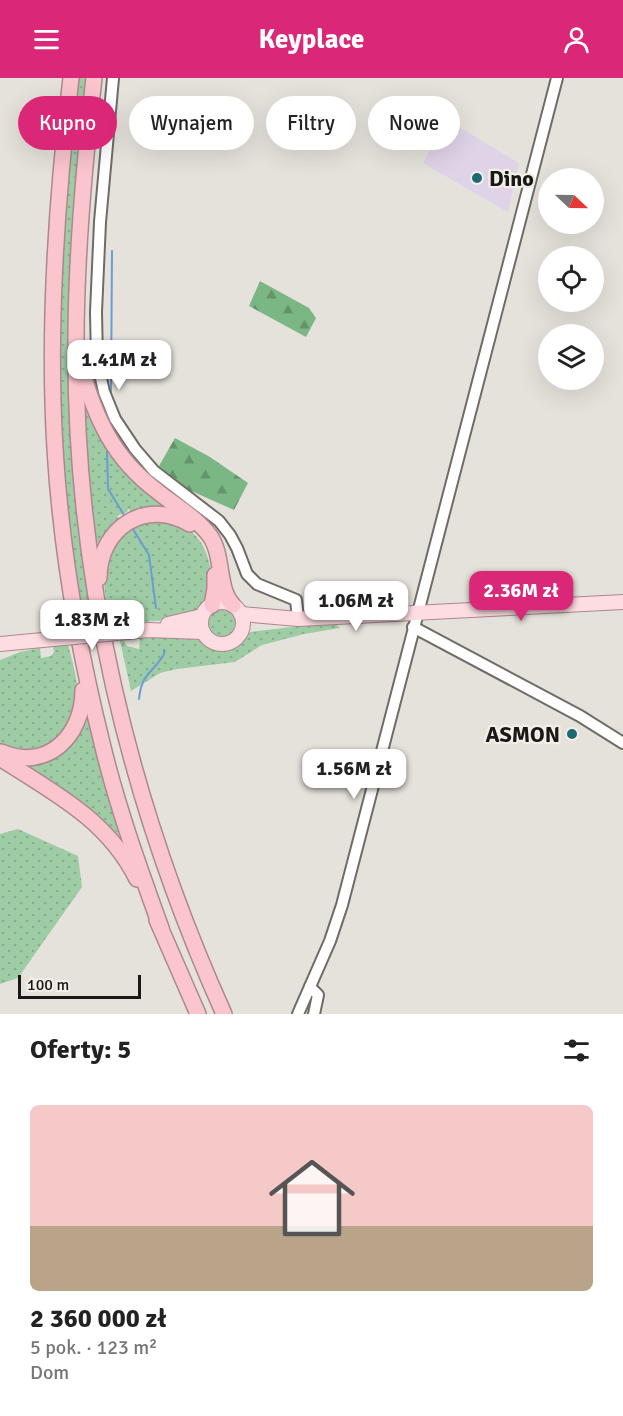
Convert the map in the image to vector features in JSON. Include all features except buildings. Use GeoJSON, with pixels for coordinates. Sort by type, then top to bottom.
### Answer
{"type":"FeatureCollection","features":[{"type":"Feature","properties":{"kind":"highway"},"geometry":{"type":"LineString","coordinates":[[71,78],[55,241],[52,333],[53,405],[59,500],[83,663],[116,794],[160,928]]}},
{"type":"Feature","properties":{"kind":"highway"},"geometry":{"type":"LineString","coordinates":[[94,78],[82,200],[76,342],[77,408],[83,500],[98,611],[126,742],[154,838],[200,960],[224,1014]]}},
{"type":"Feature","properties":{"kind":"highway"},"geometry":{"type":"LineString","coordinates":[[76,342],[94,411],[111,443],[144,481],[199,524],[208,534],[216,547],[226,595],[237,610]]}},
{"type":"Feature","properties":{"kind":"highway"},"geometry":{"type":"LineString","coordinates":[[98,611],[100,562],[107,543],[113,534],[130,521],[157,514],[177,517],[198,530],[205,538],[213,556],[215,568],[215,589],[207,610]]}},
{"type":"Feature","properties":{"kind":"highway"},"geometry":{"type":"LineString","coordinates":[[0,752],[20,757],[36,756],[55,749],[67,740],[77,725],[83,709],[83,663]]}},
{"type":"Feature","properties":{"kind":"highway"},"geometry":{"type":"LineString","coordinates":[[0,758],[70,803],[114,843],[132,870],[198,1014]]}},
{"type":"Feature","properties":{"kind":"main road"},"geometry":{"type":"LineString","coordinates":[[148,630],[207,610],[221,602],[237,610],[296,619]]}},
{"type":"Feature","properties":{"kind":"main road"},"geometry":{"type":"LineString","coordinates":[[241,630],[296,619],[623,602]]}},
{"type":"Feature","properties":{"kind":"main road"},"geometry":{"type":"LineString","coordinates":[[203,632],[207,610]]}},
{"type":"Feature","properties":{"kind":"main road"},"geometry":{"type":"LineString","coordinates":[[0,644],[148,630],[203,632],[211,641],[224,644],[236,639],[241,630],[243,620],[237,610]]}},
{"type":"Feature","properties":{"kind":"main road"},"geometry":{"type":"LineString","coordinates":[[0,653],[34,641]]}},
{"type":"Feature","properties":{"kind":"street"},"geometry":{"type":"LineString","coordinates":[[114,78],[100,222],[96,312],[97,360],[104,392],[115,419],[135,449],[154,471],[219,521],[230,535],[248,574],[257,584],[296,600],[296,619]]}},
{"type":"Feature","properties":{"kind":"street"},"geometry":{"type":"LineString","coordinates":[[298,1014],[330,940],[342,905],[557,78]]}},
{"type":"Feature","properties":{"kind":"street"},"geometry":{"type":"LineString","coordinates":[[414,627],[580,716],[623,743]]}},
{"type":"Feature","properties":{"kind":"street"},"geometry":{"type":"LineString","coordinates":[[310,987],[318,995],[314,1014]]}},
{"type":"Feature","properties":{"kind":"shaded area"},"geometry":{"type":"Polygon","coordinates":[[[460,128],[519,163],[508,212],[423,163],[430,150],[460,150],[460,128]]]}},
{"type":"Feature","properties":{"kind":"green space"},"geometry":{"type":"Polygon","coordinates":[[[77,78],[89,78],[87,96],[75,96],[77,78]]]}},
{"type":"Feature","properties":{"kind":"green space"},"geometry":{"type":"Polygon","coordinates":[[[70,150],[82,150],[74,235],[95,624],[83,626],[69,537],[59,402],[61,244],[70,150]]]}},
{"type":"Feature","properties":{"kind":"green space"},"geometry":{"type":"Polygon","coordinates":[[[260,281],[309,308],[316,318],[306,337],[249,306],[260,281]]]}},
{"type":"Feature","properties":{"kind":"green space"},"geometry":{"type":"Polygon","coordinates":[[[87,406],[109,455],[167,508],[133,512],[128,509],[127,512],[117,516],[119,518],[100,542],[96,543],[87,442],[85,408],[87,406]]]}},
{"type":"Feature","properties":{"kind":"green space"},"geometry":{"type":"Polygon","coordinates":[[[175,438],[210,457],[248,483],[234,510],[189,490],[159,466],[175,438]]]}},
{"type":"Feature","properties":{"kind":"green space"},"geometry":{"type":"Polygon","coordinates":[[[161,520],[182,526],[197,537],[208,559],[211,572],[208,596],[201,606],[188,616],[142,622],[140,611],[131,611],[126,618],[127,623],[109,625],[103,576],[109,547],[139,522],[161,520]]]}},
{"type":"Feature","properties":{"kind":"green space"},"geometry":{"type":"Polygon","coordinates":[[[222,607],[233,612],[238,623],[233,634],[222,639],[211,634],[206,623],[211,612],[222,607]]]}},
{"type":"Feature","properties":{"kind":"green space"},"geometry":{"type":"Polygon","coordinates":[[[333,622],[340,628],[304,634],[262,645],[235,662],[160,673],[131,691],[120,641],[124,641],[127,646],[139,649],[140,638],[173,635],[196,636],[207,647],[228,649],[237,645],[250,632],[333,622]]]}},
{"type":"Feature","properties":{"kind":"green space"},"geometry":{"type":"Polygon","coordinates":[[[68,644],[75,671],[77,703],[68,725],[47,746],[21,749],[0,745],[0,660],[20,652],[40,648],[41,658],[51,656],[54,652],[53,645],[68,644]]]}},
{"type":"Feature","properties":{"kind":"green space"},"geometry":{"type":"Polygon","coordinates":[[[88,719],[120,840],[21,764],[53,756],[67,748],[79,735],[88,719]]]}},
{"type":"Feature","properties":{"kind":"green space"},"geometry":{"type":"Polygon","coordinates":[[[18,829],[78,856],[82,887],[18,978],[0,984],[0,834],[18,829]]]}},
{"type":"Feature","properties":{"kind":"waterway"},"geometry":{"type":"LineString","coordinates":[[111,392],[112,251]]}},
{"type":"Feature","properties":{"kind":"waterway"},"geometry":{"type":"LineString","coordinates":[[107,451],[108,489],[124,515]]}},
{"type":"Feature","properties":{"kind":"waterway"},"geometry":{"type":"LineString","coordinates":[[131,526],[149,555],[156,608]]}},
{"type":"Feature","properties":{"kind":"waterway"},"geometry":{"type":"LineString","coordinates":[[139,699],[145,678],[160,661],[164,650]]}},
{"type":"Feature","properties":{"kind":"place","name":"Dino"},"geometry":{"type":"Point","coordinates":[477,178]}},
{"type":"Feature","properties":{"kind":"place","name":"ASMON"},"geometry":{"type":"Point","coordinates":[572,734]}}]}
